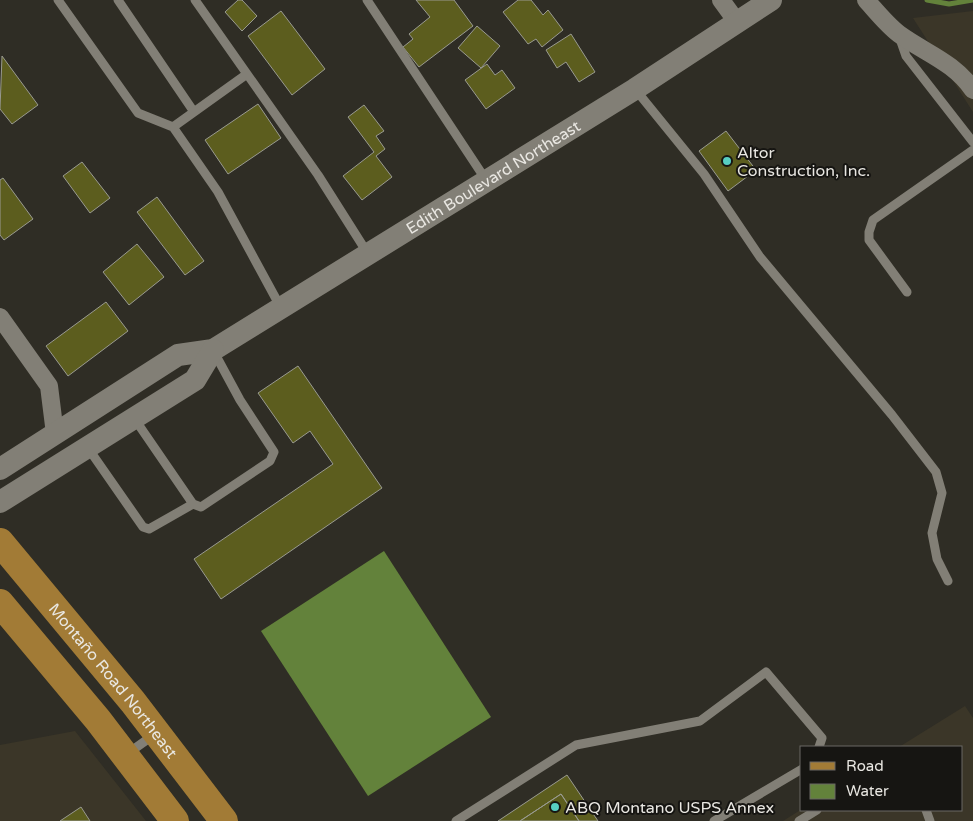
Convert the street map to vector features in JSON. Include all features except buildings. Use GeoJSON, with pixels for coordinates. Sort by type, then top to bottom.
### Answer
{"type":"FeatureCollection","features":[{"type":"Feature","properties":{"kind":"main road","name":"Montaño Road Northeast"},"geometry":{"type":"LineString","coordinates":[[0,542],[157,732],[224,821]]}},
{"type":"Feature","properties":{"kind":"main road"},"geometry":{"type":"LineString","coordinates":[[0,603],[125,756],[175,821]]}},
{"type":"Feature","properties":{"kind":"street"},"geometry":{"type":"LineString","coordinates":[[721,0],[737,22]]}},
{"type":"Feature","properties":{"kind":"street","name":"Edith Boulevard Northeast"},"geometry":{"type":"LineString","coordinates":[[0,469],[178,356],[213,350],[634,88],[771,0]]}},
{"type":"Feature","properties":{"kind":"street"},"geometry":{"type":"LineString","coordinates":[[866,0],[898,33],[942,58],[965,78],[973,90]]}},
{"type":"Feature","properties":{"kind":"street"},"geometry":{"type":"LineString","coordinates":[[0,317],[49,386],[56,434]]}},
{"type":"Feature","properties":{"kind":"street","name":"Edith Boulevard Northeast"},"geometry":{"type":"LineString","coordinates":[[0,502],[195,380],[213,350]]}},
{"type":"Feature","properties":{"kind":"lane"},"geometry":{"type":"LineString","coordinates":[[58,0],[138,113],[173,127],[218,192],[281,308]]}},
{"type":"Feature","properties":{"kind":"lane"},"geometry":{"type":"LineString","coordinates":[[118,0],[194,112]]}},
{"type":"Feature","properties":{"kind":"lane"},"geometry":{"type":"LineString","coordinates":[[195,0],[318,175],[368,254]]}},
{"type":"Feature","properties":{"kind":"lane"},"geometry":{"type":"LineString","coordinates":[[367,0],[486,180]]}},
{"type":"Feature","properties":{"kind":"lane"},"geometry":{"type":"LineString","coordinates":[[898,33],[906,56],[973,142]]}},
{"type":"Feature","properties":{"kind":"lane"},"geometry":{"type":"LineString","coordinates":[[173,127],[247,74]]}},
{"type":"Feature","properties":{"kind":"lane"},"geometry":{"type":"LineString","coordinates":[[634,88],[704,174],[760,257],[880,400],[936,472],[942,493],[932,533],[937,559],[948,581]]}},
{"type":"Feature","properties":{"kind":"lane"},"geometry":{"type":"LineString","coordinates":[[907,292],[869,240],[869,232],[873,220],[973,150]]}},
{"type":"Feature","properties":{"kind":"lane"},"geometry":{"type":"LineString","coordinates":[[134,418],[192,504],[201,508],[270,461],[274,452],[240,400],[213,350]]}},
{"type":"Feature","properties":{"kind":"lane"},"geometry":{"type":"LineString","coordinates":[[87,446],[144,527],[149,529],[192,504]]}},
{"type":"Feature","properties":{"kind":"lane"},"geometry":{"type":"LineString","coordinates":[[456,821],[576,745],[700,721],[766,672],[822,738],[819,746]]}},
{"type":"Feature","properties":{"kind":"lane"},"geometry":{"type":"LineString","coordinates":[[125,756],[157,732]]}},
{"type":"Feature","properties":{"kind":"lane"},"geometry":{"type":"LineString","coordinates":[[714,821],[800,770]]}},
{"type":"Feature","properties":{"kind":"lane"},"geometry":{"type":"LineString","coordinates":[[799,821],[815,811]]}},
{"type":"Feature","properties":{"kind":"shaded area"},"geometry":{"type":"Polygon","coordinates":[[[973,11],[973,112],[913,18],[973,11]]]}},
{"type":"Feature","properties":{"kind":"shaded area"},"geometry":{"type":"Polygon","coordinates":[[[965,706],[973,718],[973,821],[783,821],[800,810],[963,811],[963,746],[901,746],[965,706]]]}},
{"type":"Feature","properties":{"kind":"shaded area"},"geometry":{"type":"Polygon","coordinates":[[[75,731],[146,821],[0,821],[0,745],[75,731]]]}},
{"type":"Feature","properties":{"kind":"water"},"geometry":{"type":"Polygon","coordinates":[[[384,551],[491,717],[368,796],[261,631],[384,551]]]}},
{"type":"Feature","properties":{"kind":"waterway"},"geometry":{"type":"LineString","coordinates":[[927,0],[949,4],[973,0]]}},
{"type":"Feature","properties":{"kind":"place","name":"Altor Construction, Inc."},"geometry":{"type":"Point","coordinates":[727,161]}},
{"type":"Feature","properties":{"kind":"place","name":"ABQ Montano USPS Annex"},"geometry":{"type":"Point","coordinates":[555,807]}}]}
